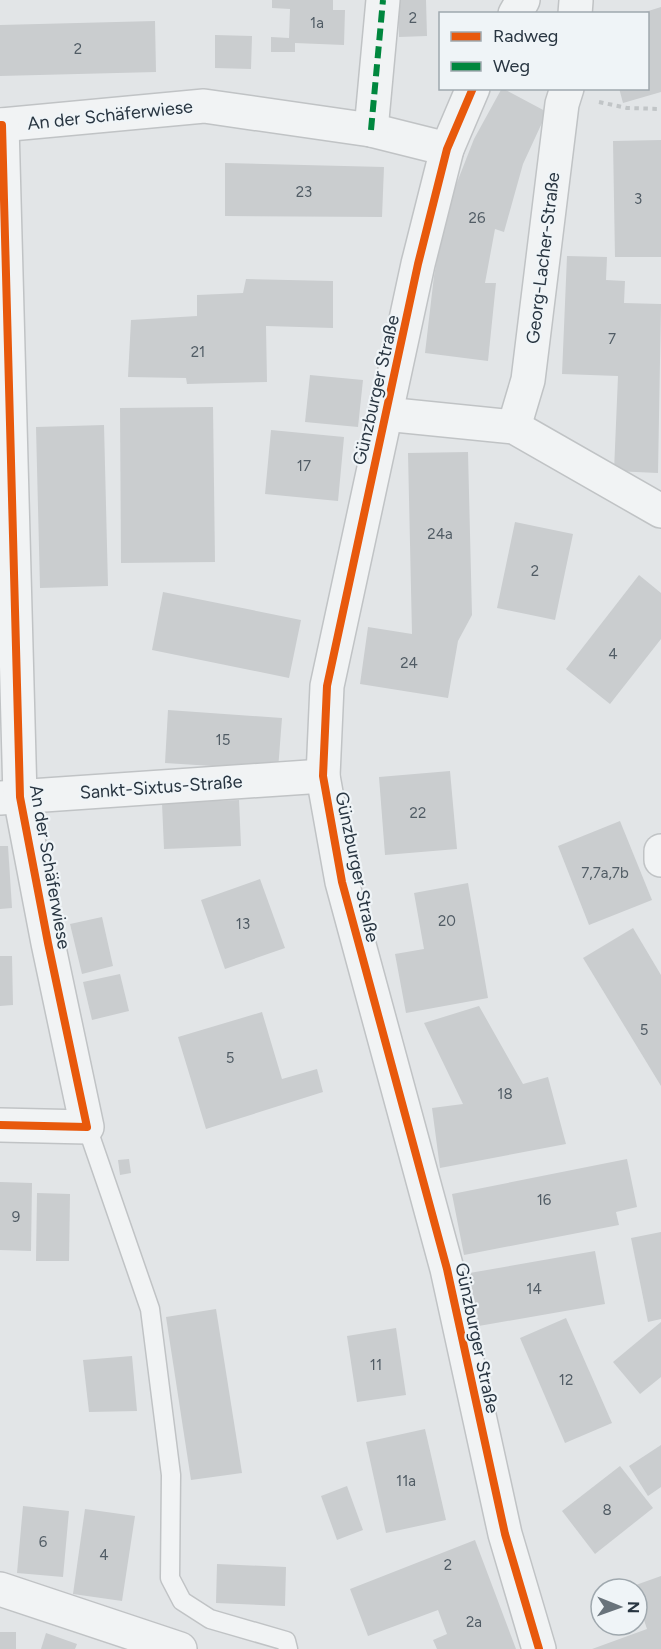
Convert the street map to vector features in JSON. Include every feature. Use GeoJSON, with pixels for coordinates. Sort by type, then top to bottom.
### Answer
{"type":"FeatureCollection","features":[{"type":"Feature","properties":{"kind":"street"},"geometry":{"type":"LineString","coordinates":[[371,130],[383,0]]}},
{"type":"Feature","properties":{"kind":"street","name":"Günzburger Straße"},"geometry":{"type":"LineString","coordinates":[[472,90],[447,149],[385,414],[327,686],[323,776],[347,903],[447,1269],[505,1534],[539,1649]]}},
{"type":"Feature","properties":{"kind":"street","name":"Georg-Lacher-Straße"},"geometry":{"type":"LineString","coordinates":[[514,427],[526,388],[562,104],[566,92]]}},
{"type":"Feature","properties":{"kind":"street","name":"An der Schäferwiese"},"geometry":{"type":"LineString","coordinates":[[87,1127],[48,943],[10,797],[1,125],[204,106],[371,130],[447,149]]}},
{"type":"Feature","properties":{"kind":"street"},"geometry":{"type":"LineString","coordinates":[[385,414],[514,427],[661,511]]}},
{"type":"Feature","properties":{"kind":"street","name":"Sankt-Sixtus-Straße"},"geometry":{"type":"LineString","coordinates":[[10,797],[323,776]]}},
{"type":"Feature","properties":{"kind":"street"},"geometry":{"type":"LineString","coordinates":[[661,851],[661,860]]}},
{"type":"Feature","properties":{"kind":"street"},"geometry":{"type":"LineString","coordinates":[[0,1125],[87,1127]]}},
{"type":"Feature","properties":{"kind":"street"},"geometry":{"type":"LineString","coordinates":[[0,1589],[180,1649]]}},
{"type":"Feature","properties":{"kind":"lane"},"geometry":{"type":"LineString","coordinates":[[87,1127],[150,1309],[171,1475],[170,1578],[182,1601],[210,1619],[286,1641],[288,1649]]}},
{"type":"Feature","properties":{"kind":"path"},"geometry":{"type":"LineString","coordinates":[[566,92],[627,108],[661,109]]}},
{"type":"Feature","properties":{"kind":"building"},"geometry":{"type":"Polygon","coordinates":[[[272,0],[333,0],[333,10],[345,10],[344,45],[295,43],[295,52],[271,52],[271,37],[289,38],[290,9],[272,8],[272,0]]]}},
{"type":"Feature","properties":{"kind":"building"},"geometry":{"type":"Polygon","coordinates":[[[398,0],[426,0],[427,36],[399,37],[398,0]]]}},
{"type":"Feature","properties":{"kind":"building"},"geometry":{"type":"Polygon","coordinates":[[[661,7],[661,92],[623,103],[620,90],[649,90],[649,12],[645,12],[661,7]]]}},
{"type":"Feature","properties":{"kind":"building"},"geometry":{"type":"Polygon","coordinates":[[[155,21],[156,72],[0,76],[0,25],[155,21]]]}},
{"type":"Feature","properties":{"kind":"building"},"geometry":{"type":"Polygon","coordinates":[[[215,35],[252,36],[251,69],[215,68],[215,35]]]}},
{"type":"Feature","properties":{"kind":"building"},"geometry":{"type":"Polygon","coordinates":[[[501,90],[506,90],[547,112],[523,164],[504,232],[495,229],[485,283],[496,283],[488,361],[425,353],[434,276],[447,208],[474,139],[501,90]]]}},
{"type":"Feature","properties":{"kind":"building"},"geometry":{"type":"Polygon","coordinates":[[[661,140],[661,257],[615,257],[613,141],[661,140]]]}},
{"type":"Feature","properties":{"kind":"building"},"geometry":{"type":"Polygon","coordinates":[[[225,163],[384,167],[382,217],[225,216],[225,163]]]}},
{"type":"Feature","properties":{"kind":"building"},"geometry":{"type":"Polygon","coordinates":[[[567,256],[607,257],[606,280],[625,281],[624,303],[661,304],[658,473],[614,471],[618,376],[562,374],[567,256]]]}},
{"type":"Feature","properties":{"kind":"building"},"geometry":{"type":"Polygon","coordinates":[[[246,279],[333,281],[333,328],[266,326],[267,382],[187,384],[186,378],[128,377],[131,320],[197,316],[197,295],[243,293],[246,279]]]}},
{"type":"Feature","properties":{"kind":"building"},"geometry":{"type":"Polygon","coordinates":[[[310,375],[363,380],[358,427],[305,422],[310,375]]]}},
{"type":"Feature","properties":{"kind":"building"},"geometry":{"type":"Polygon","coordinates":[[[213,407],[215,562],[121,563],[120,408],[213,407]]]}},
{"type":"Feature","properties":{"kind":"building"},"geometry":{"type":"Polygon","coordinates":[[[104,425],[108,586],[40,588],[36,427],[104,425]]]}},
{"type":"Feature","properties":{"kind":"building"},"geometry":{"type":"Polygon","coordinates":[[[271,430],[344,437],[338,501],[265,494],[271,430]]]}},
{"type":"Feature","properties":{"kind":"building"},"geometry":{"type":"Polygon","coordinates":[[[468,452],[472,615],[458,641],[448,698],[360,684],[368,627],[412,634],[408,453],[468,452]]]}},
{"type":"Feature","properties":{"kind":"building"},"geometry":{"type":"Polygon","coordinates":[[[515,522],[573,534],[555,620],[497,608],[515,522]]]}},
{"type":"Feature","properties":{"kind":"building"},"geometry":{"type":"Polygon","coordinates":[[[639,575],[661,593],[661,639],[610,704],[566,669],[639,575]]]}},
{"type":"Feature","properties":{"kind":"building"},"geometry":{"type":"Polygon","coordinates":[[[163,592],[301,620],[289,678],[152,650],[163,592]]]}},
{"type":"Feature","properties":{"kind":"building"},"geometry":{"type":"Polygon","coordinates":[[[168,710],[282,718],[278,770],[165,763],[168,710]]]}},
{"type":"Feature","properties":{"kind":"building"},"geometry":{"type":"Polygon","coordinates":[[[450,771],[457,849],[385,855],[379,777],[450,771]]]}},
{"type":"Feature","properties":{"kind":"building"},"geometry":{"type":"Polygon","coordinates":[[[239,800],[241,846],[164,849],[162,803],[239,800]]]}},
{"type":"Feature","properties":{"kind":"building"},"geometry":{"type":"Polygon","coordinates":[[[620,821],[652,900],[589,925],[558,846],[620,821]]]}},
{"type":"Feature","properties":{"kind":"building"},"geometry":{"type":"Polygon","coordinates":[[[0,846],[8,846],[12,908],[0,909],[0,846]]]}},
{"type":"Feature","properties":{"kind":"building"},"geometry":{"type":"Polygon","coordinates":[[[260,879],[285,948],[225,969],[201,900],[260,879]]]}},
{"type":"Feature","properties":{"kind":"building"},"geometry":{"type":"Polygon","coordinates":[[[468,883],[488,998],[406,1013],[395,954],[424,949],[414,893],[468,883]]]}},
{"type":"Feature","properties":{"kind":"building"},"geometry":{"type":"Polygon","coordinates":[[[102,917],[113,966],[82,974],[70,924],[102,917]]]}},
{"type":"Feature","properties":{"kind":"building"},"geometry":{"type":"Polygon","coordinates":[[[633,928],[661,975],[661,1086],[583,958],[633,928]]]}},
{"type":"Feature","properties":{"kind":"building"},"geometry":{"type":"Polygon","coordinates":[[[0,956],[12,956],[13,1005],[0,1006],[0,956]]]}},
{"type":"Feature","properties":{"kind":"building"},"geometry":{"type":"Polygon","coordinates":[[[120,974],[129,1011],[92,1020],[83,982],[120,974]]]}},
{"type":"Feature","properties":{"kind":"building"},"geometry":{"type":"Polygon","coordinates":[[[479,1006],[523,1084],[548,1077],[566,1144],[440,1168],[432,1108],[463,1104],[424,1023],[479,1006]]]}},
{"type":"Feature","properties":{"kind":"building"},"geometry":{"type":"Polygon","coordinates":[[[262,1012],[282,1079],[317,1069],[323,1092],[206,1129],[178,1037],[262,1012]]]}},
{"type":"Feature","properties":{"kind":"building"},"geometry":{"type":"Polygon","coordinates":[[[129,1159],[131,1173],[120,1175],[118,1160],[129,1159]]]}},
{"type":"Feature","properties":{"kind":"building"},"geometry":{"type":"Polygon","coordinates":[[[627,1159],[637,1207],[616,1212],[619,1225],[464,1255],[452,1194],[627,1159]]]}},
{"type":"Feature","properties":{"kind":"building"},"geometry":{"type":"Polygon","coordinates":[[[0,1182],[32,1183],[31,1251],[0,1250],[0,1182]]]}},
{"type":"Feature","properties":{"kind":"building"},"geometry":{"type":"Polygon","coordinates":[[[37,1193],[70,1194],[69,1261],[36,1261],[37,1193]]]}},
{"type":"Feature","properties":{"kind":"building"},"geometry":{"type":"Polygon","coordinates":[[[661,1232],[661,1319],[648,1322],[631,1238],[661,1232]]]}},
{"type":"Feature","properties":{"kind":"building"},"geometry":{"type":"Polygon","coordinates":[[[595,1251],[605,1304],[473,1327],[464,1274],[595,1251]]]}},
{"type":"Feature","properties":{"kind":"building"},"geometry":{"type":"Polygon","coordinates":[[[216,1309],[242,1473],[191,1480],[166,1317],[216,1309]]]}},
{"type":"Feature","properties":{"kind":"building"},"geometry":{"type":"Polygon","coordinates":[[[566,1318],[612,1423],[565,1443],[520,1338],[566,1318]]]}},
{"type":"Feature","properties":{"kind":"building"},"geometry":{"type":"Polygon","coordinates":[[[661,1322],[661,1377],[640,1394],[613,1362],[661,1322]]]}},
{"type":"Feature","properties":{"kind":"building"},"geometry":{"type":"Polygon","coordinates":[[[396,1328],[406,1395],[357,1402],[347,1336],[396,1328]]]}},
{"type":"Feature","properties":{"kind":"building"},"geometry":{"type":"Polygon","coordinates":[[[132,1356],[137,1411],[89,1412],[83,1360],[132,1356]]]}},
{"type":"Feature","properties":{"kind":"building"},"geometry":{"type":"Polygon","coordinates":[[[425,1429],[446,1520],[386,1533],[366,1442],[425,1429]]]}},
{"type":"Feature","properties":{"kind":"building"},"geometry":{"type":"Polygon","coordinates":[[[661,1445],[661,1487],[648,1496],[629,1466],[661,1445]]]}},
{"type":"Feature","properties":{"kind":"building"},"geometry":{"type":"Polygon","coordinates":[[[620,1466],[653,1508],[595,1554],[562,1511],[620,1466]]]}},
{"type":"Feature","properties":{"kind":"building"},"geometry":{"type":"Polygon","coordinates":[[[347,1486],[363,1530],[337,1540],[321,1496],[347,1486]]]}},
{"type":"Feature","properties":{"kind":"building"},"geometry":{"type":"Polygon","coordinates":[[[23,1506],[69,1511],[63,1577],[17,1573],[23,1506]]]}},
{"type":"Feature","properties":{"kind":"building"},"geometry":{"type":"Polygon","coordinates":[[[85,1509],[135,1516],[122,1601],[73,1594],[85,1509]]]}},
{"type":"Feature","properties":{"kind":"building"},"geometry":{"type":"Polygon","coordinates":[[[475,1540],[516,1649],[437,1649],[433,1640],[447,1634],[438,1610],[368,1636],[350,1589],[475,1540]]]}},
{"type":"Feature","properties":{"kind":"building"},"geometry":{"type":"Polygon","coordinates":[[[217,1564],[286,1567],[285,1606],[216,1603],[217,1564]]]}},
{"type":"Feature","properties":{"kind":"building"},"geometry":{"type":"Polygon","coordinates":[[[661,1576],[661,1649],[592,1649],[625,1637],[649,1637],[649,1580],[661,1576]]]}},
{"type":"Feature","properties":{"kind":"building"},"geometry":{"type":"Polygon","coordinates":[[[0,1632],[16,1632],[16,1649],[0,1649],[0,1632]]]}},
{"type":"Feature","properties":{"kind":"building"},"geometry":{"type":"Polygon","coordinates":[[[46,1633],[77,1644],[75,1649],[41,1649],[46,1633]]]}},
{"type":"Feature","properties":{"kind":"marked path"},"geometry":{"type":"LineString","coordinates":[[371,130],[383,0]]}},
{"type":"Feature","properties":{"kind":"cycle path"},"geometry":{"type":"LineString","coordinates":[[472,90],[447,149],[418,264],[327,686],[323,776],[342,882],[447,1269],[505,1534],[539,1649]]}},
{"type":"Feature","properties":{"kind":"cycle path"},"geometry":{"type":"LineString","coordinates":[[0,125],[2,125],[20,797],[87,1127],[0,1125]]}}]}
